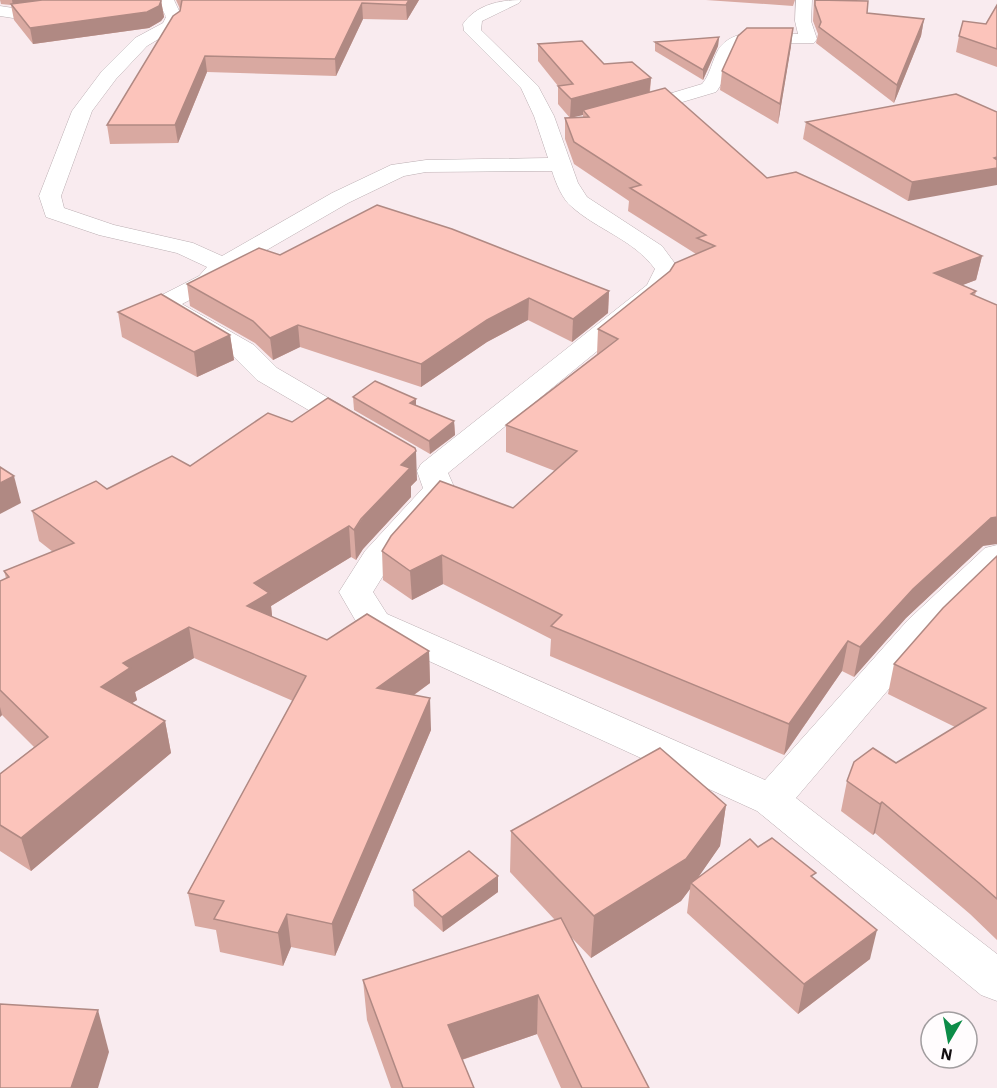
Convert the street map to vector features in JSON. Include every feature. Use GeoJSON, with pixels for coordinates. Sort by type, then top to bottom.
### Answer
{"type":"FeatureCollection","features":[{"type":"Feature","properties":{"kind":"street"},"geometry":{"type":"LineString","coordinates":[[0,11],[13,13],[102,0]]}},
{"type":"Feature","properties":{"kind":"street"},"geometry":{"type":"LineString","coordinates":[[166,0],[174,17],[171,26],[141,42],[110,75],[82,111],[50,196],[54,212],[106,230],[185,248],[223,265]]}},
{"type":"Feature","properties":{"kind":"street"},"geometry":{"type":"LineString","coordinates":[[614,115],[709,88],[714,83],[722,59],[732,43],[744,38],[808,39],[803,21],[804,0]]}},
{"type":"Feature","properties":{"kind":"street"},"geometry":{"type":"LineString","coordinates":[[500,1],[476,18],[472,24],[473,31],[529,86],[544,116],[560,129],[560,164],[567,183],[579,202],[654,251],[667,269],[658,289],[422,465],[439,489],[377,558],[356,592],[374,622],[771,800],[997,981]]}},
{"type":"Feature","properties":{"kind":"street"},"geometry":{"type":"LineString","coordinates":[[381,441],[267,375],[244,351],[163,304],[208,281],[223,265],[340,198],[399,170],[426,166],[560,164]]}},
{"type":"Feature","properties":{"kind":"street"},"geometry":{"type":"LineString","coordinates":[[771,800],[921,628],[997,555]]}},
{"type":"Feature","properties":{"kind":"building"},"geometry":{"type":"Polygon","coordinates":[[[42,0],[161,1],[159,6],[147,12],[30,28],[11,4],[42,0]]]}},
{"type":"Feature","properties":{"kind":"building"},"geometry":{"type":"Polygon","coordinates":[[[182,0],[409,0],[406,5],[362,3],[335,59],[205,56],[175,125],[107,125],[173,16],[180,11],[182,0]]]}},
{"type":"Feature","properties":{"kind":"building"},"geometry":{"type":"Polygon","coordinates":[[[815,0],[868,1],[867,13],[924,19],[897,85],[819,27],[821,22],[815,0]]]}},
{"type":"Feature","properties":{"kind":"building"},"geometry":{"type":"Polygon","coordinates":[[[997,5],[997,49],[959,36],[963,21],[986,24],[997,5]]]}},
{"type":"Feature","properties":{"kind":"building"},"geometry":{"type":"Polygon","coordinates":[[[747,28],[793,28],[780,104],[722,71],[738,36],[747,28]]]}},
{"type":"Feature","properties":{"kind":"building"},"geometry":{"type":"Polygon","coordinates":[[[719,37],[703,70],[655,42],[719,37]]]}},
{"type":"Feature","properties":{"kind":"building"},"geometry":{"type":"Polygon","coordinates":[[[582,41],[604,64],[632,62],[651,78],[571,99],[558,86],[573,84],[538,44],[582,41]]]}},
{"type":"Feature","properties":{"kind":"building"},"geometry":{"type":"Polygon","coordinates":[[[665,88],[767,178],[796,172],[982,256],[934,273],[976,291],[971,294],[997,305],[997,517],[991,518],[913,589],[860,647],[848,641],[789,724],[551,626],[562,615],[442,555],[410,571],[382,551],[391,536],[440,481],[513,508],[577,451],[506,425],[618,339],[598,329],[670,271],[675,263],[715,246],[697,238],[706,235],[630,188],[641,185],[574,142],[565,118],[589,117],[583,110],[665,88]]]}},
{"type":"Feature","properties":{"kind":"building"},"geometry":{"type":"Polygon","coordinates":[[[956,94],[997,112],[997,157],[994,158],[997,160],[997,168],[912,182],[806,122],[956,94]]]}},
{"type":"Feature","properties":{"kind":"building"},"geometry":{"type":"Polygon","coordinates":[[[377,205],[452,229],[609,291],[573,319],[529,298],[487,320],[421,364],[298,325],[270,338],[253,321],[187,284],[259,248],[280,255],[377,205]]]}},
{"type":"Feature","properties":{"kind":"building"},"geometry":{"type":"Polygon","coordinates":[[[161,294],[230,335],[194,352],[118,312],[161,294]]]}},
{"type":"Feature","properties":{"kind":"building"},"geometry":{"type":"Polygon","coordinates":[[[375,381],[416,399],[410,403],[454,421],[429,441],[353,397],[375,381]]]}},
{"type":"Feature","properties":{"kind":"building"},"geometry":{"type":"Polygon","coordinates":[[[328,398],[415,448],[416,451],[401,465],[410,468],[361,519],[354,530],[349,526],[254,583],[269,593],[247,606],[327,640],[367,614],[429,651],[377,688],[430,698],[332,924],[287,914],[278,933],[214,919],[224,901],[188,893],[306,676],[189,627],[123,663],[130,668],[101,687],[165,721],[21,838],[0,825],[0,774],[48,737],[0,690],[0,581],[9,577],[4,571],[74,543],[32,511],[96,481],[107,489],[172,456],[190,466],[268,413],[292,422],[328,398]]]}},
{"type":"Feature","properties":{"kind":"building"},"geometry":{"type":"Polygon","coordinates":[[[0,467],[14,476],[0,483],[0,467]]]}},
{"type":"Feature","properties":{"kind":"building"},"geometry":{"type":"Polygon","coordinates":[[[997,556],[997,899],[882,802],[880,804],[847,781],[854,762],[873,748],[896,763],[986,708],[894,664],[943,608],[997,556]]]}},
{"type":"Feature","properties":{"kind":"building"},"geometry":{"type":"Polygon","coordinates":[[[660,748],[726,805],[686,859],[594,916],[511,831],[660,748]]]}},
{"type":"Feature","properties":{"kind":"building"},"geometry":{"type":"Polygon","coordinates":[[[772,838],[816,873],[811,876],[877,930],[804,984],[691,883],[750,839],[758,847],[772,838]]]}},
{"type":"Feature","properties":{"kind":"building"},"geometry":{"type":"Polygon","coordinates":[[[469,851],[498,876],[442,917],[413,890],[469,851]]]}},
{"type":"Feature","properties":{"kind":"building"},"geometry":{"type":"Polygon","coordinates":[[[561,918],[649,1088],[582,1088],[538,995],[448,1025],[474,1088],[403,1088],[363,980],[561,918]]]}},
{"type":"Feature","properties":{"kind":"building"},"geometry":{"type":"Polygon","coordinates":[[[0,1004],[98,1010],[71,1088],[0,1088],[0,1004]]]}}]}
